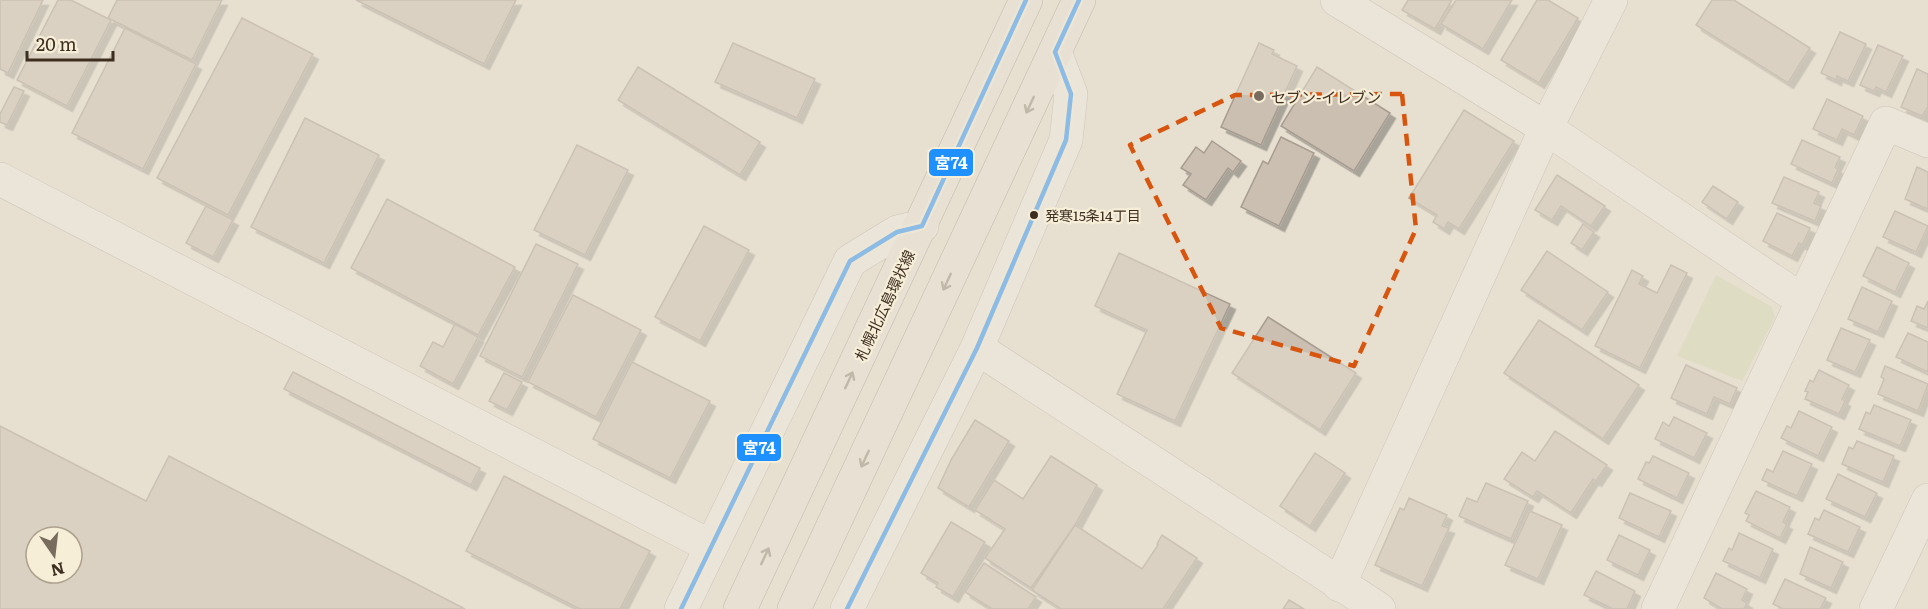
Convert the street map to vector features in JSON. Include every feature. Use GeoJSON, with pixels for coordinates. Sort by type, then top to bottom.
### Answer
{"type":"FeatureCollection","features":[{"type":"Feature","properties":{"kind":"main road","name":"札幌北広島環状線"},"geometry":{"type":"LineString","coordinates":[[740,609],[922,226],[1026,0]]}},
{"type":"Feature","properties":{"kind":"main road"},"geometry":{"type":"LineString","coordinates":[[794,609],[1079,0]]}},
{"type":"Feature","properties":{"kind":"street"},"geometry":{"type":"LineString","coordinates":[[1337,0],[1546,128],[1803,301]]}},
{"type":"Feature","properties":{"kind":"street"},"geometry":{"type":"LineString","coordinates":[[1339,585],[1546,128],[1611,0]]}},
{"type":"Feature","properties":{"kind":"street"},"geometry":{"type":"LineString","coordinates":[[847,609],[977,348],[1066,140],[1071,94],[1055,52]]}},
{"type":"Feature","properties":{"kind":"street"},"geometry":{"type":"LineString","coordinates":[[1658,609],[1886,123],[1928,141]]}},
{"type":"Feature","properties":{"kind":"street"},"geometry":{"type":"LineString","coordinates":[[0,179],[710,546]]}},
{"type":"Feature","properties":{"kind":"street"},"geometry":{"type":"LineString","coordinates":[[681,609],[850,261],[897,232],[922,226]]}},
{"type":"Feature","properties":{"kind":"street"},"geometry":{"type":"LineString","coordinates":[[977,348],[1379,609]]}},
{"type":"Feature","properties":{"kind":"street"},"geometry":{"type":"LineString","coordinates":[[1876,609],[1928,500]]}},
{"type":"Feature","properties":{"kind":"highlighted area"},"geometry":{"type":"Polygon","coordinates":[[[1402,94],[1416,229],[1354,366],[1221,328],[1130,145],[1235,95],[1402,94]]]}},
{"type":"Feature","properties":{"kind":"green space"},"geometry":{"type":"Polygon","coordinates":[[[1716,275],[1772,307],[1775,318],[1742,381],[1677,356],[1716,275]]]}},
{"type":"Feature","properties":{"kind":"building"},"geometry":{"type":"Polygon","coordinates":[[[0,0],[43,0],[8,73],[0,69],[0,0]]]}},
{"type":"Feature","properties":{"kind":"building"},"geometry":{"type":"Polygon","coordinates":[[[58,0],[71,0],[111,20],[67,106],[17,80],[58,0]]]}},
{"type":"Feature","properties":{"kind":"building"},"geometry":{"type":"Polygon","coordinates":[[[117,0],[222,0],[192,60],[108,18],[117,0]]]}},
{"type":"Feature","properties":{"kind":"building"},"geometry":{"type":"Polygon","coordinates":[[[356,0],[516,0],[484,64],[356,0]]]}},
{"type":"Feature","properties":{"kind":"building"},"geometry":{"type":"Polygon","coordinates":[[[1408,0],[1452,0],[1435,29],[1402,10],[1408,0]]]}},
{"type":"Feature","properties":{"kind":"building"},"geometry":{"type":"Polygon","coordinates":[[[1456,0],[1512,0],[1483,49],[1441,24],[1456,0]]]}},
{"type":"Feature","properties":{"kind":"building"},"geometry":{"type":"Polygon","coordinates":[[[1537,0],[1548,0],[1578,18],[1539,83],[1501,60],[1537,0]]]}},
{"type":"Feature","properties":{"kind":"building"},"geometry":{"type":"Polygon","coordinates":[[[1712,0],[1734,0],[1810,48],[1788,83],[1696,25],[1712,0]]]}},
{"type":"Feature","properties":{"kind":"building"},"geometry":{"type":"Polygon","coordinates":[[[242,18],[313,54],[228,215],[157,178],[242,18]]]}},
{"type":"Feature","properties":{"kind":"building"},"geometry":{"type":"Polygon","coordinates":[[[125,28],[196,64],[143,169],[72,133],[125,28]]]}},
{"type":"Feature","properties":{"kind":"building"},"geometry":{"type":"Polygon","coordinates":[[[1840,32],[1866,44],[1848,81],[1837,76],[1836,80],[1821,73],[1840,32]]]}},
{"type":"Feature","properties":{"kind":"building"},"geometry":{"type":"Polygon","coordinates":[[[733,43],[815,79],[797,118],[715,82],[733,43]]]}},
{"type":"Feature","properties":{"kind":"building","name":"セブン-イレブン"},"geometry":{"type":"Polygon","coordinates":[[[1259,43],[1274,50],[1272,54],[1297,66],[1261,145],[1221,127],[1259,43]]]}},
{"type":"Feature","properties":{"kind":"building"},"geometry":{"type":"Polygon","coordinates":[[[1878,45],[1903,56],[1886,92],[1876,87],[1874,91],[1860,85],[1878,45]]]}},
{"type":"Feature","properties":{"kind":"building"},"geometry":{"type":"Polygon","coordinates":[[[638,67],[760,142],[740,175],[618,100],[638,67]]]}},
{"type":"Feature","properties":{"kind":"building"},"geometry":{"type":"Polygon","coordinates":[[[1317,67],[1390,113],[1354,171],[1281,126],[1317,67]]]}},
{"type":"Feature","properties":{"kind":"building"},"geometry":{"type":"Polygon","coordinates":[[[1917,69],[1928,74],[1928,107],[1922,116],[1901,107],[1917,69]]]}},
{"type":"Feature","properties":{"kind":"building"},"geometry":{"type":"Polygon","coordinates":[[[14,87],[24,91],[7,125],[0,122],[0,114],[14,87]]]}},
{"type":"Feature","properties":{"kind":"building"},"geometry":{"type":"Polygon","coordinates":[[[1827,99],[1863,116],[1854,135],[1842,129],[1837,140],[1813,129],[1827,99]]]}},
{"type":"Feature","properties":{"kind":"building"},"geometry":{"type":"Polygon","coordinates":[[[1464,110],[1514,141],[1459,229],[1448,222],[1444,229],[1433,222],[1437,215],[1409,198],[1464,110]]]}},
{"type":"Feature","properties":{"kind":"building"},"geometry":{"type":"Polygon","coordinates":[[[305,118],[379,155],[324,263],[251,227],[305,118]]]}},
{"type":"Feature","properties":{"kind":"building"},"geometry":{"type":"Polygon","coordinates":[[[1281,137],[1314,153],[1279,226],[1241,207],[1263,161],[1268,164],[1281,137]]]}},
{"type":"Feature","properties":{"kind":"building"},"geometry":{"type":"Polygon","coordinates":[[[1802,140],[1840,157],[1835,167],[1838,169],[1832,183],[1791,164],[1802,140]]]}},
{"type":"Feature","properties":{"kind":"building"},"geometry":{"type":"Polygon","coordinates":[[[1212,141],[1241,161],[1233,172],[1228,168],[1206,200],[1183,185],[1191,174],[1181,168],[1196,147],[1204,153],[1212,141]]]}},
{"type":"Feature","properties":{"kind":"building"},"geometry":{"type":"Polygon","coordinates":[[[577,145],[628,170],[585,255],[534,230],[577,145]]]}},
{"type":"Feature","properties":{"kind":"building"},"geometry":{"type":"Polygon","coordinates":[[[1917,167],[1928,172],[1928,209],[1905,199],[1917,167]]]}},
{"type":"Feature","properties":{"kind":"building"},"geometry":{"type":"Polygon","coordinates":[[[1557,175],[1605,206],[1591,226],[1561,206],[1552,220],[1535,210],[1557,175]]]}},
{"type":"Feature","properties":{"kind":"building"},"geometry":{"type":"Polygon","coordinates":[[[1784,177],[1819,192],[1814,203],[1821,206],[1815,221],[1772,203],[1784,177]]]}},
{"type":"Feature","properties":{"kind":"building"},"geometry":{"type":"Polygon","coordinates":[[[1713,186],[1738,202],[1727,219],[1702,202],[1713,186]]]}},
{"type":"Feature","properties":{"kind":"building"},"geometry":{"type":"Polygon","coordinates":[[[387,199],[515,267],[478,335],[351,268],[387,199]]]}},
{"type":"Feature","properties":{"kind":"building"},"geometry":{"type":"Polygon","coordinates":[[[206,206],[233,220],[213,257],[186,243],[206,206]]]}},
{"type":"Feature","properties":{"kind":"building"},"geometry":{"type":"Polygon","coordinates":[[[1895,211],[1928,226],[1916,252],[1883,237],[1895,211]]]}},
{"type":"Feature","properties":{"kind":"building"},"geometry":{"type":"Polygon","coordinates":[[[1777,213],[1810,228],[1802,245],[1799,243],[1792,256],[1763,241],[1777,213]]]}},
{"type":"Feature","properties":{"kind":"building"},"geometry":{"type":"Polygon","coordinates":[[[1583,224],[1594,232],[1582,250],[1571,243],[1583,224]]]}},
{"type":"Feature","properties":{"kind":"building"},"geometry":{"type":"Polygon","coordinates":[[[704,226],[749,250],[700,341],[655,317],[704,226]]]}},
{"type":"Feature","properties":{"kind":"building"},"geometry":{"type":"Polygon","coordinates":[[[536,244],[578,264],[522,377],[480,356],[536,244]]]}},
{"type":"Feature","properties":{"kind":"building"},"geometry":{"type":"Polygon","coordinates":[[[1877,247],[1909,263],[1895,292],[1863,276],[1877,247]]]}},
{"type":"Feature","properties":{"kind":"building"},"geometry":{"type":"Polygon","coordinates":[[[1547,251],[1608,292],[1582,330],[1521,290],[1547,251]]]}},
{"type":"Feature","properties":{"kind":"building"},"geometry":{"type":"Polygon","coordinates":[[[1119,253],[1230,304],[1175,421],[1117,394],[1147,330],[1095,306],[1119,253]]]}},
{"type":"Feature","properties":{"kind":"building"},"geometry":{"type":"Polygon","coordinates":[[[1671,265],[1687,273],[1640,368],[1595,346],[1632,270],[1643,276],[1639,284],[1657,293],[1671,265]]]}},
{"type":"Feature","properties":{"kind":"building"},"geometry":{"type":"Polygon","coordinates":[[[1862,287],[1892,301],[1878,332],[1848,319],[1862,287]]]}},
{"type":"Feature","properties":{"kind":"building"},"geometry":{"type":"Polygon","coordinates":[[[573,295],[641,330],[596,417],[528,382],[573,295]]]}},
{"type":"Feature","properties":{"kind":"building"},"geometry":{"type":"Polygon","coordinates":[[[1928,301],[1928,328],[1911,321],[1917,306],[1924,309],[1928,301]]]}},
{"type":"Feature","properties":{"kind":"building"},"geometry":{"type":"Polygon","coordinates":[[[1268,317],[1356,373],[1320,430],[1232,373],[1268,317]]]}},
{"type":"Feature","properties":{"kind":"building"},"geometry":{"type":"Polygon","coordinates":[[[1539,320],[1639,385],[1603,439],[1504,373],[1539,320]]]}},
{"type":"Feature","properties":{"kind":"building"},"geometry":{"type":"Polygon","coordinates":[[[455,324],[478,337],[453,384],[420,366],[433,342],[443,347],[455,324]]]}},
{"type":"Feature","properties":{"kind":"building"},"geometry":{"type":"Polygon","coordinates":[[[1841,328],[1870,340],[1855,372],[1827,360],[1841,328]]]}},
{"type":"Feature","properties":{"kind":"building"},"geometry":{"type":"Polygon","coordinates":[[[1908,333],[1928,342],[1928,372],[1896,357],[1908,333]]]}},
{"type":"Feature","properties":{"kind":"building"},"geometry":{"type":"Polygon","coordinates":[[[632,362],[710,401],[670,478],[593,439],[632,362]]]}},
{"type":"Feature","properties":{"kind":"building"},"geometry":{"type":"Polygon","coordinates":[[[1686,365],[1737,388],[1730,404],[1714,397],[1707,414],[1671,398],[1686,365]]]}},
{"type":"Feature","properties":{"kind":"building"},"geometry":{"type":"Polygon","coordinates":[[[1885,366],[1928,384],[1918,411],[1878,394],[1884,379],[1881,377],[1885,366]]]}},
{"type":"Feature","properties":{"kind":"building"},"geometry":{"type":"Polygon","coordinates":[[[1819,370],[1849,385],[1842,399],[1845,401],[1839,414],[1805,399],[1808,392],[1805,391],[1810,380],[1813,382],[1819,370]]]}},
{"type":"Feature","properties":{"kind":"building"},"geometry":{"type":"Polygon","coordinates":[[[293,372],[480,468],[471,485],[284,389],[293,372]]]}},
{"type":"Feature","properties":{"kind":"building"},"geometry":{"type":"Polygon","coordinates":[[[504,373],[522,382],[507,410],[489,401],[504,373]]]}},
{"type":"Feature","properties":{"kind":"building"},"geometry":{"type":"Polygon","coordinates":[[[1874,405],[1911,420],[1900,446],[1859,429],[1866,412],[1870,414],[1874,405]]]}},
{"type":"Feature","properties":{"kind":"building"},"geometry":{"type":"Polygon","coordinates":[[[1799,411],[1832,427],[1818,456],[1781,438],[1787,426],[1791,428],[1799,411]]]}},
{"type":"Feature","properties":{"kind":"building"},"geometry":{"type":"Polygon","coordinates":[[[1674,417],[1707,433],[1694,458],[1655,439],[1663,422],[1669,426],[1674,417]]]}},
{"type":"Feature","properties":{"kind":"building"},"geometry":{"type":"Polygon","coordinates":[[[975,420],[1009,441],[969,507],[938,488],[951,460],[975,420]]]}},
{"type":"Feature","properties":{"kind":"building"},"geometry":{"type":"Polygon","coordinates":[[[0,426],[146,501],[169,456],[465,609],[0,609],[0,426]]]}},
{"type":"Feature","properties":{"kind":"building"},"geometry":{"type":"Polygon","coordinates":[[[1555,431],[1607,465],[1596,481],[1593,479],[1571,513],[1537,491],[1533,497],[1504,479],[1522,452],[1535,461],[1555,431]]]}},
{"type":"Feature","properties":{"kind":"building"},"geometry":{"type":"Polygon","coordinates":[[[1857,441],[1894,456],[1883,482],[1842,464],[1849,447],[1853,449],[1857,441]]]}},
{"type":"Feature","properties":{"kind":"building"},"geometry":{"type":"Polygon","coordinates":[[[1783,451],[1812,464],[1797,496],[1762,480],[1767,469],[1773,472],[1783,451]]]}},
{"type":"Feature","properties":{"kind":"building"},"geometry":{"type":"Polygon","coordinates":[[[1315,453],[1345,473],[1310,526],[1280,506],[1315,453]]]}},
{"type":"Feature","properties":{"kind":"building"},"geometry":{"type":"Polygon","coordinates":[[[1051,456],[1097,485],[1075,525],[1031,588],[985,558],[1005,529],[975,510],[994,480],[1023,499],[1051,456]]]}},
{"type":"Feature","properties":{"kind":"building"},"geometry":{"type":"Polygon","coordinates":[[[1653,456],[1689,473],[1677,498],[1638,479],[1646,462],[1649,463],[1653,456]]]}},
{"type":"Feature","properties":{"kind":"building"},"geometry":{"type":"Polygon","coordinates":[[[1838,474],[1877,493],[1865,517],[1826,499],[1838,474]]]}},
{"type":"Feature","properties":{"kind":"building"},"geometry":{"type":"Polygon","coordinates":[[[504,476],[650,551],[620,609],[580,609],[466,551],[504,476]]]}},
{"type":"Feature","properties":{"kind":"building"},"geometry":{"type":"Polygon","coordinates":[[[1486,483],[1528,501],[1511,539],[1459,516],[1467,498],[1477,502],[1486,483]]]}},
{"type":"Feature","properties":{"kind":"building"},"geometry":{"type":"Polygon","coordinates":[[[1756,491],[1790,507],[1783,522],[1787,524],[1780,538],[1746,521],[1749,515],[1745,513],[1756,491]]]}},
{"type":"Feature","properties":{"kind":"building"},"geometry":{"type":"Polygon","coordinates":[[[1630,493],[1671,511],[1659,537],[1619,518],[1630,493]]]}},
{"type":"Feature","properties":{"kind":"building"},"geometry":{"type":"Polygon","coordinates":[[[1409,498],[1447,515],[1442,526],[1449,528],[1422,586],[1375,565],[1400,508],[1404,510],[1409,498]]]}},
{"type":"Feature","properties":{"kind":"building"},"geometry":{"type":"Polygon","coordinates":[[[1824,510],[1860,527],[1848,552],[1808,534],[1815,518],[1819,520],[1824,510]]]}},
{"type":"Feature","properties":{"kind":"building"},"geometry":{"type":"Polygon","coordinates":[[[1530,511],[1562,525],[1538,579],[1505,565],[1530,511]]]}},
{"type":"Feature","properties":{"kind":"building"},"geometry":{"type":"Polygon","coordinates":[[[951,522],[985,542],[953,597],[936,587],[938,583],[921,573],[951,522]]]}},
{"type":"Feature","properties":{"kind":"building"},"geometry":{"type":"Polygon","coordinates":[[[1075,525],[1142,569],[1162,535],[1197,558],[1163,609],[1061,609],[1032,590],[1075,525]]]}},
{"type":"Feature","properties":{"kind":"building"},"geometry":{"type":"Polygon","coordinates":[[[1739,533],[1773,549],[1760,578],[1723,561],[1729,548],[1732,550],[1739,533]]]}},
{"type":"Feature","properties":{"kind":"building"},"geometry":{"type":"Polygon","coordinates":[[[1619,535],[1650,550],[1638,575],[1607,560],[1619,535]]]}},
{"type":"Feature","properties":{"kind":"building"},"geometry":{"type":"Polygon","coordinates":[[[1810,547],[1843,562],[1831,588],[1800,574],[1810,547]]]}},
{"type":"Feature","properties":{"kind":"building"},"geometry":{"type":"Polygon","coordinates":[[[984,563],[1036,597],[1028,609],[992,609],[965,592],[984,563]]]}},
{"type":"Feature","properties":{"kind":"building"},"geometry":{"type":"Polygon","coordinates":[[[1596,571],[1635,591],[1627,609],[1613,609],[1584,595],[1596,571]]]}},
{"type":"Feature","properties":{"kind":"building"},"geometry":{"type":"Polygon","coordinates":[[[1716,573],[1747,589],[1742,600],[1747,603],[1744,609],[1722,609],[1704,598],[1716,573]]]}},
{"type":"Feature","properties":{"kind":"building"},"geometry":{"type":"Polygon","coordinates":[[[1785,579],[1826,598],[1820,609],[1783,609],[1773,604],[1785,579]]]}},
{"type":"Feature","properties":{"kind":"building"},"geometry":{"type":"Polygon","coordinates":[[[1289,600],[1304,609],[1283,609],[1289,600]]]}},
{"type":"Feature","properties":{"kind":"transit line","name":"宮74"},"geometry":{"type":"LineString","coordinates":[[681,609],[850,261],[897,232],[922,226],[1026,0]]}},
{"type":"Feature","properties":{"kind":"transit line","name":"宮74"},"geometry":{"type":"LineString","coordinates":[[847,609],[977,348],[1066,140],[1071,94],[1055,52],[1079,0]]}},
{"type":"Feature","properties":{"kind":"place","name":"セブン-イレブン"},"geometry":{"type":"Point","coordinates":[1259,96]}},
{"type":"Feature","properties":{"kind":"place","name":"発寒15条14丁目"},"geometry":{"type":"Point","coordinates":[1034,215]}}]}
